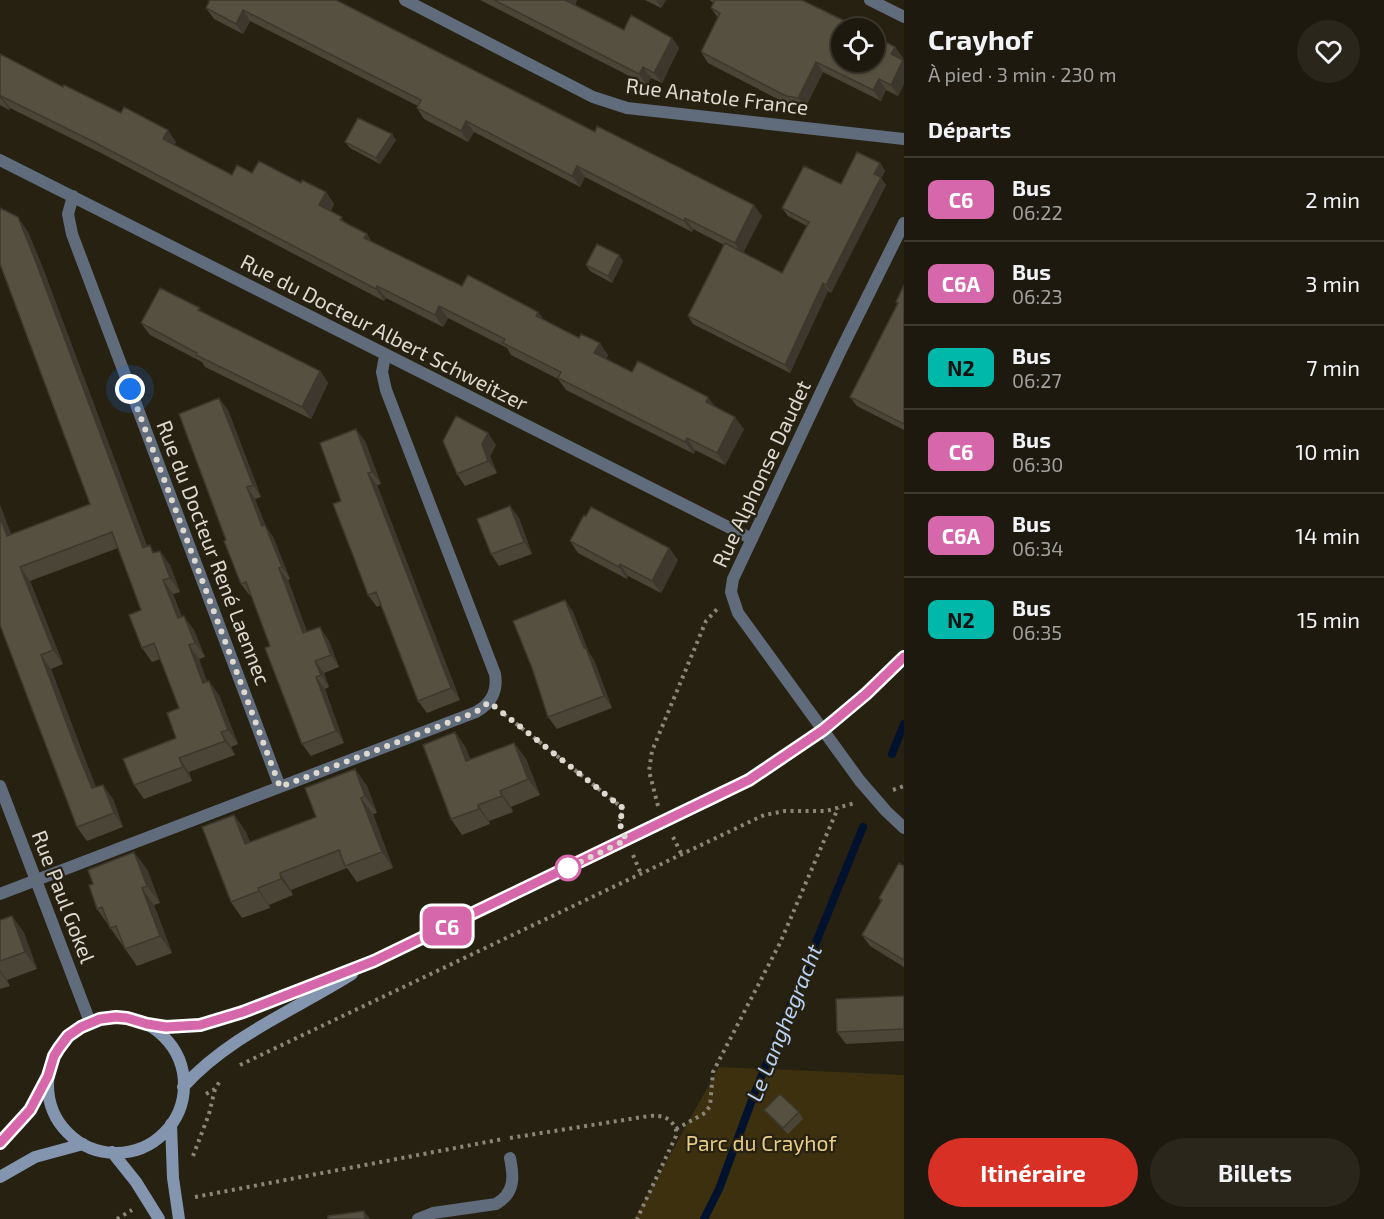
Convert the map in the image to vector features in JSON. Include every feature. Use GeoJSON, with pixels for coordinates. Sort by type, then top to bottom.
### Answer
{"type":"FeatureCollection","features":[{"type":"Feature","properties":{"kind":"street","name":"Rue Anatole France"},"geometry":{"type":"LineString","coordinates":[[405,0],[594,97],[627,108],[904,140]]}},
{"type":"Feature","properties":{"kind":"street"},"geometry":{"type":"LineString","coordinates":[[870,0],[904,17]]}},
{"type":"Feature","properties":{"kind":"street","name":"Rue du Docteur Albert Schweitzer"},"geometry":{"type":"LineString","coordinates":[[0,160],[752,539]]}},
{"type":"Feature","properties":{"kind":"street","name":"Rue du Docteur René Laennec"},"geometry":{"type":"LineString","coordinates":[[73,196],[68,214],[72,234],[280,787]]}},
{"type":"Feature","properties":{"kind":"street","name":"Rue Alphonse Daudet"},"geometry":{"type":"LineString","coordinates":[[904,223],[839,354],[733,579],[732,599],[738,613],[873,797],[904,828]]}},
{"type":"Feature","properties":{"kind":"street"},"geometry":{"type":"LineString","coordinates":[[0,894],[476,712],[492,697],[496,681],[492,668],[383,381],[382,364],[385,356]]}},
{"type":"Feature","properties":{"kind":"street"},"geometry":{"type":"LineString","coordinates":[[183,1087],[203,1066],[229,1046],[374,961],[757,775],[823,730],[866,694],[904,657]]}},
{"type":"Feature","properties":{"kind":"street","name":"Rue Paul Gokel"},"geometry":{"type":"LineString","coordinates":[[0,786],[90,1022]]}},
{"type":"Feature","properties":{"kind":"street"},"geometry":{"type":"LineString","coordinates":[[0,1143],[30,1110],[48,1076],[54,1056],[62,1044],[72,1032],[90,1022],[122,1017],[166,1027],[189,1027],[216,1021],[374,961]]}},
{"type":"Feature","properties":{"kind":"street"},"geometry":{"type":"LineString","coordinates":[[48,1076],[49,1097],[54,1113],[66,1131],[83,1144],[96,1150],[112,1152],[133,1150],[148,1145],[161,1136],[171,1124],[179,1109],[183,1087],[182,1071],[174,1051],[164,1038],[147,1024]]}},
{"type":"Feature","properties":{"kind":"street"},"geometry":{"type":"LineString","coordinates":[[171,1124],[173,1178],[179,1219]]}},
{"type":"Feature","properties":{"kind":"street"},"geometry":{"type":"LineString","coordinates":[[0,1177],[35,1157],[83,1144]]}},
{"type":"Feature","properties":{"kind":"street"},"geometry":{"type":"LineString","coordinates":[[112,1152],[136,1182],[159,1219]]}},
{"type":"Feature","properties":{"kind":"street"},"geometry":{"type":"LineString","coordinates":[[418,1219],[433,1213],[496,1204],[504,1200],[513,1185],[510,1158]]}},
{"type":"Feature","properties":{"kind":"path"},"geometry":{"type":"LineString","coordinates":[[682,855],[656,802],[649,771],[652,751],[706,621],[717,608],[732,599]]}},
{"type":"Feature","properties":{"kind":"path"},"geometry":{"type":"LineString","coordinates":[[492,697],[624,809],[619,822],[641,874]]}},
{"type":"Feature","properties":{"kind":"path"},"geometry":{"type":"LineString","coordinates":[[234,1069],[775,812],[816,812],[838,808],[904,786]]}},
{"type":"Feature","properties":{"kind":"path"},"geometry":{"type":"LineString","coordinates":[[637,1219],[671,1149],[676,1129],[705,1113],[710,1106],[713,1072],[780,943],[838,808]]}},
{"type":"Feature","properties":{"kind":"path"},"geometry":{"type":"LineString","coordinates":[[192,1161],[194,1149],[220,1080]]}},
{"type":"Feature","properties":{"kind":"path"},"geometry":{"type":"LineString","coordinates":[[179,1109],[215,1089]]}},
{"type":"Feature","properties":{"kind":"path"},"geometry":{"type":"LineString","coordinates":[[187,1198],[452,1147],[649,1116],[667,1118],[676,1129]]}},
{"type":"Feature","properties":{"kind":"path"},"geometry":{"type":"LineString","coordinates":[[117,1219],[131,1210]]}},
{"type":"Feature","properties":{"kind":"green space","name":"Parc du Crayhof"},"geometry":{"type":"Polygon","coordinates":[[[719,1067],[904,1075],[904,1219],[634,1219],[719,1067]]]}},
{"type":"Feature","properties":{"kind":"building"},"geometry":{"type":"Polygon","coordinates":[[[210,0],[336,0],[595,132],[597,126],[754,205],[735,243],[685,218],[684,221],[577,166],[572,176],[466,121],[461,131],[417,108],[421,100],[243,10],[236,24],[206,8],[210,0]]]}},
{"type":"Feature","properties":{"kind":"building"},"geometry":{"type":"Polygon","coordinates":[[[494,0],[565,0],[624,30],[631,15],[672,38],[654,73],[643,67],[639,74],[494,0]]]}},
{"type":"Feature","properties":{"kind":"building"},"geometry":{"type":"Polygon","coordinates":[[[715,0],[802,0],[839,18],[831,18],[831,69],[816,62],[798,98],[786,96],[701,52],[720,13],[711,8],[715,0]]]}},
{"type":"Feature","properties":{"kind":"building"},"geometry":{"type":"Polygon","coordinates":[[[885,42],[895,47],[891,54],[903,60],[891,85],[879,79],[873,90],[836,72],[885,72],[885,42]]]}},
{"type":"Feature","properties":{"kind":"building"},"geometry":{"type":"Polygon","coordinates":[[[0,54],[63,87],[64,85],[121,113],[124,107],[168,130],[163,139],[232,175],[237,165],[252,173],[259,161],[301,183],[302,180],[326,192],[319,205],[342,217],[340,220],[367,234],[364,238],[462,286],[468,275],[538,312],[536,316],[579,338],[581,334],[600,343],[594,353],[632,372],[638,361],[708,397],[706,402],[735,417],[717,453],[687,438],[685,442],[558,378],[561,372],[503,343],[505,339],[439,306],[435,315],[377,286],[376,289],[92,141],[1,96],[1,98],[0,54]]]}},
{"type":"Feature","properties":{"kind":"building"},"geometry":{"type":"Polygon","coordinates":[[[358,118],[392,134],[376,158],[345,142],[358,118]]]}},
{"type":"Feature","properties":{"kind":"building"},"geometry":{"type":"Polygon","coordinates":[[[857,152],[880,163],[874,174],[881,177],[826,285],[823,283],[785,365],[688,316],[725,243],[782,273],[809,222],[782,208],[804,166],[841,184],[857,152]]]}},
{"type":"Feature","properties":{"kind":"building"},"geometry":{"type":"Polygon","coordinates":[[[0,208],[18,217],[143,548],[150,545],[153,553],[160,551],[170,578],[163,580],[178,618],[184,616],[195,643],[189,645],[203,683],[209,681],[228,730],[221,732],[225,741],[179,758],[183,767],[134,785],[123,759],[176,738],[167,713],[179,708],[154,643],[142,648],[129,615],[141,610],[112,532],[20,567],[53,650],[41,655],[76,749],[92,788],[103,785],[114,813],[77,827],[0,625],[0,517],[7,536],[90,504],[0,264],[0,208]]]}},
{"type":"Feature","properties":{"kind":"building"},"geometry":{"type":"Polygon","coordinates":[[[597,244],[619,255],[608,276],[586,265],[597,244]]]}},
{"type":"Feature","properties":{"kind":"building"},"geometry":{"type":"Polygon","coordinates":[[[904,285],[904,424],[850,397],[898,303],[896,302],[904,285]]]}},
{"type":"Feature","properties":{"kind":"building"},"geometry":{"type":"Polygon","coordinates":[[[160,288],[200,308],[198,310],[320,371],[302,407],[196,355],[197,353],[141,323],[160,288]]]}},
{"type":"Feature","properties":{"kind":"building"},"geometry":{"type":"Polygon","coordinates":[[[219,398],[253,485],[247,487],[262,526],[265,525],[282,567],[279,568],[303,633],[320,627],[331,655],[315,661],[321,675],[316,677],[336,731],[302,744],[265,648],[270,646],[246,582],[241,584],[224,541],[226,540],[179,414],[219,398]]]}},
{"type":"Feature","properties":{"kind":"building"},"geometry":{"type":"Polygon","coordinates":[[[456,416],[488,433],[482,444],[488,461],[457,474],[443,441],[456,416]]]}},
{"type":"Feature","properties":{"kind":"building"},"geometry":{"type":"Polygon","coordinates":[[[356,429],[372,472],[368,473],[451,688],[418,701],[376,592],[368,595],[333,504],[341,501],[320,443],[356,429]]]}},
{"type":"Feature","properties":{"kind":"building"},"geometry":{"type":"Polygon","coordinates":[[[510,506],[524,542],[491,554],[477,519],[510,506]]]}},
{"type":"Feature","properties":{"kind":"building"},"geometry":{"type":"Polygon","coordinates":[[[591,507],[669,548],[652,581],[620,564],[619,567],[570,541],[591,507]]]}},
{"type":"Feature","properties":{"kind":"building"},"geometry":{"type":"Polygon","coordinates":[[[565,600],[604,696],[548,717],[513,621],[565,600]]]}},
{"type":"Feature","properties":{"kind":"building"},"geometry":{"type":"Polygon","coordinates":[[[455,732],[466,761],[514,743],[528,779],[500,791],[502,796],[478,805],[479,809],[451,819],[423,745],[455,732]]]}},
{"type":"Feature","properties":{"kind":"building"},"geometry":{"type":"Polygon","coordinates":[[[355,769],[365,796],[361,798],[382,852],[345,866],[339,850],[280,873],[281,879],[231,902],[202,827],[234,815],[245,844],[316,817],[305,788],[355,769]]]}},
{"type":"Feature","properties":{"kind":"building"},"geometry":{"type":"Polygon","coordinates":[[[134,852],[147,886],[142,888],[160,936],[125,949],[116,926],[110,928],[102,907],[97,909],[89,885],[93,884],[88,870],[134,852]]]}},
{"type":"Feature","properties":{"kind":"building"},"geometry":{"type":"Polygon","coordinates":[[[899,863],[904,866],[904,960],[862,935],[899,863]]]}},
{"type":"Feature","properties":{"kind":"building"},"geometry":{"type":"Polygon","coordinates":[[[12,916],[25,952],[0,961],[0,920],[12,916]]]}},
{"type":"Feature","properties":{"kind":"building"},"geometry":{"type":"Polygon","coordinates":[[[904,996],[904,1029],[837,1032],[836,999],[904,996]]]}},
{"type":"Feature","properties":{"kind":"building"},"geometry":{"type":"Polygon","coordinates":[[[780,1094],[799,1112],[783,1128],[764,1110],[780,1094]]]}},
{"type":"Feature","properties":{"kind":"building"},"geometry":{"type":"Polygon","coordinates":[[[364,1211],[365,1219],[328,1219],[328,1216],[364,1211]]]}},
{"type":"Feature","properties":{"kind":"waterway","name":"Le Langhegracht"},"geometry":{"type":"LineString","coordinates":[[892,754],[904,724]]}},
{"type":"Feature","properties":{"kind":"waterway","name":"Le Langhegracht"},"geometry":{"type":"LineString","coordinates":[[704,1219],[719,1189],[755,1092],[863,827]]}},
{"type":"Feature","properties":{"kind":"bus line","name":"C6"},"geometry":{"type":"LineString","coordinates":[[0,1143],[30,1110],[48,1076],[59,1048],[72,1032],[90,1022],[116,1017],[166,1027],[200,1025],[243,1012],[374,961],[749,780],[801,746],[845,713],[904,657]]}},
{"type":"Feature","properties":{"kind":"route"},"geometry":{"type":"LineString","coordinates":[[130,389],[280,787],[476,712],[489,702],[624,809],[619,822],[626,840],[566,869],[568,868]]}}]}
